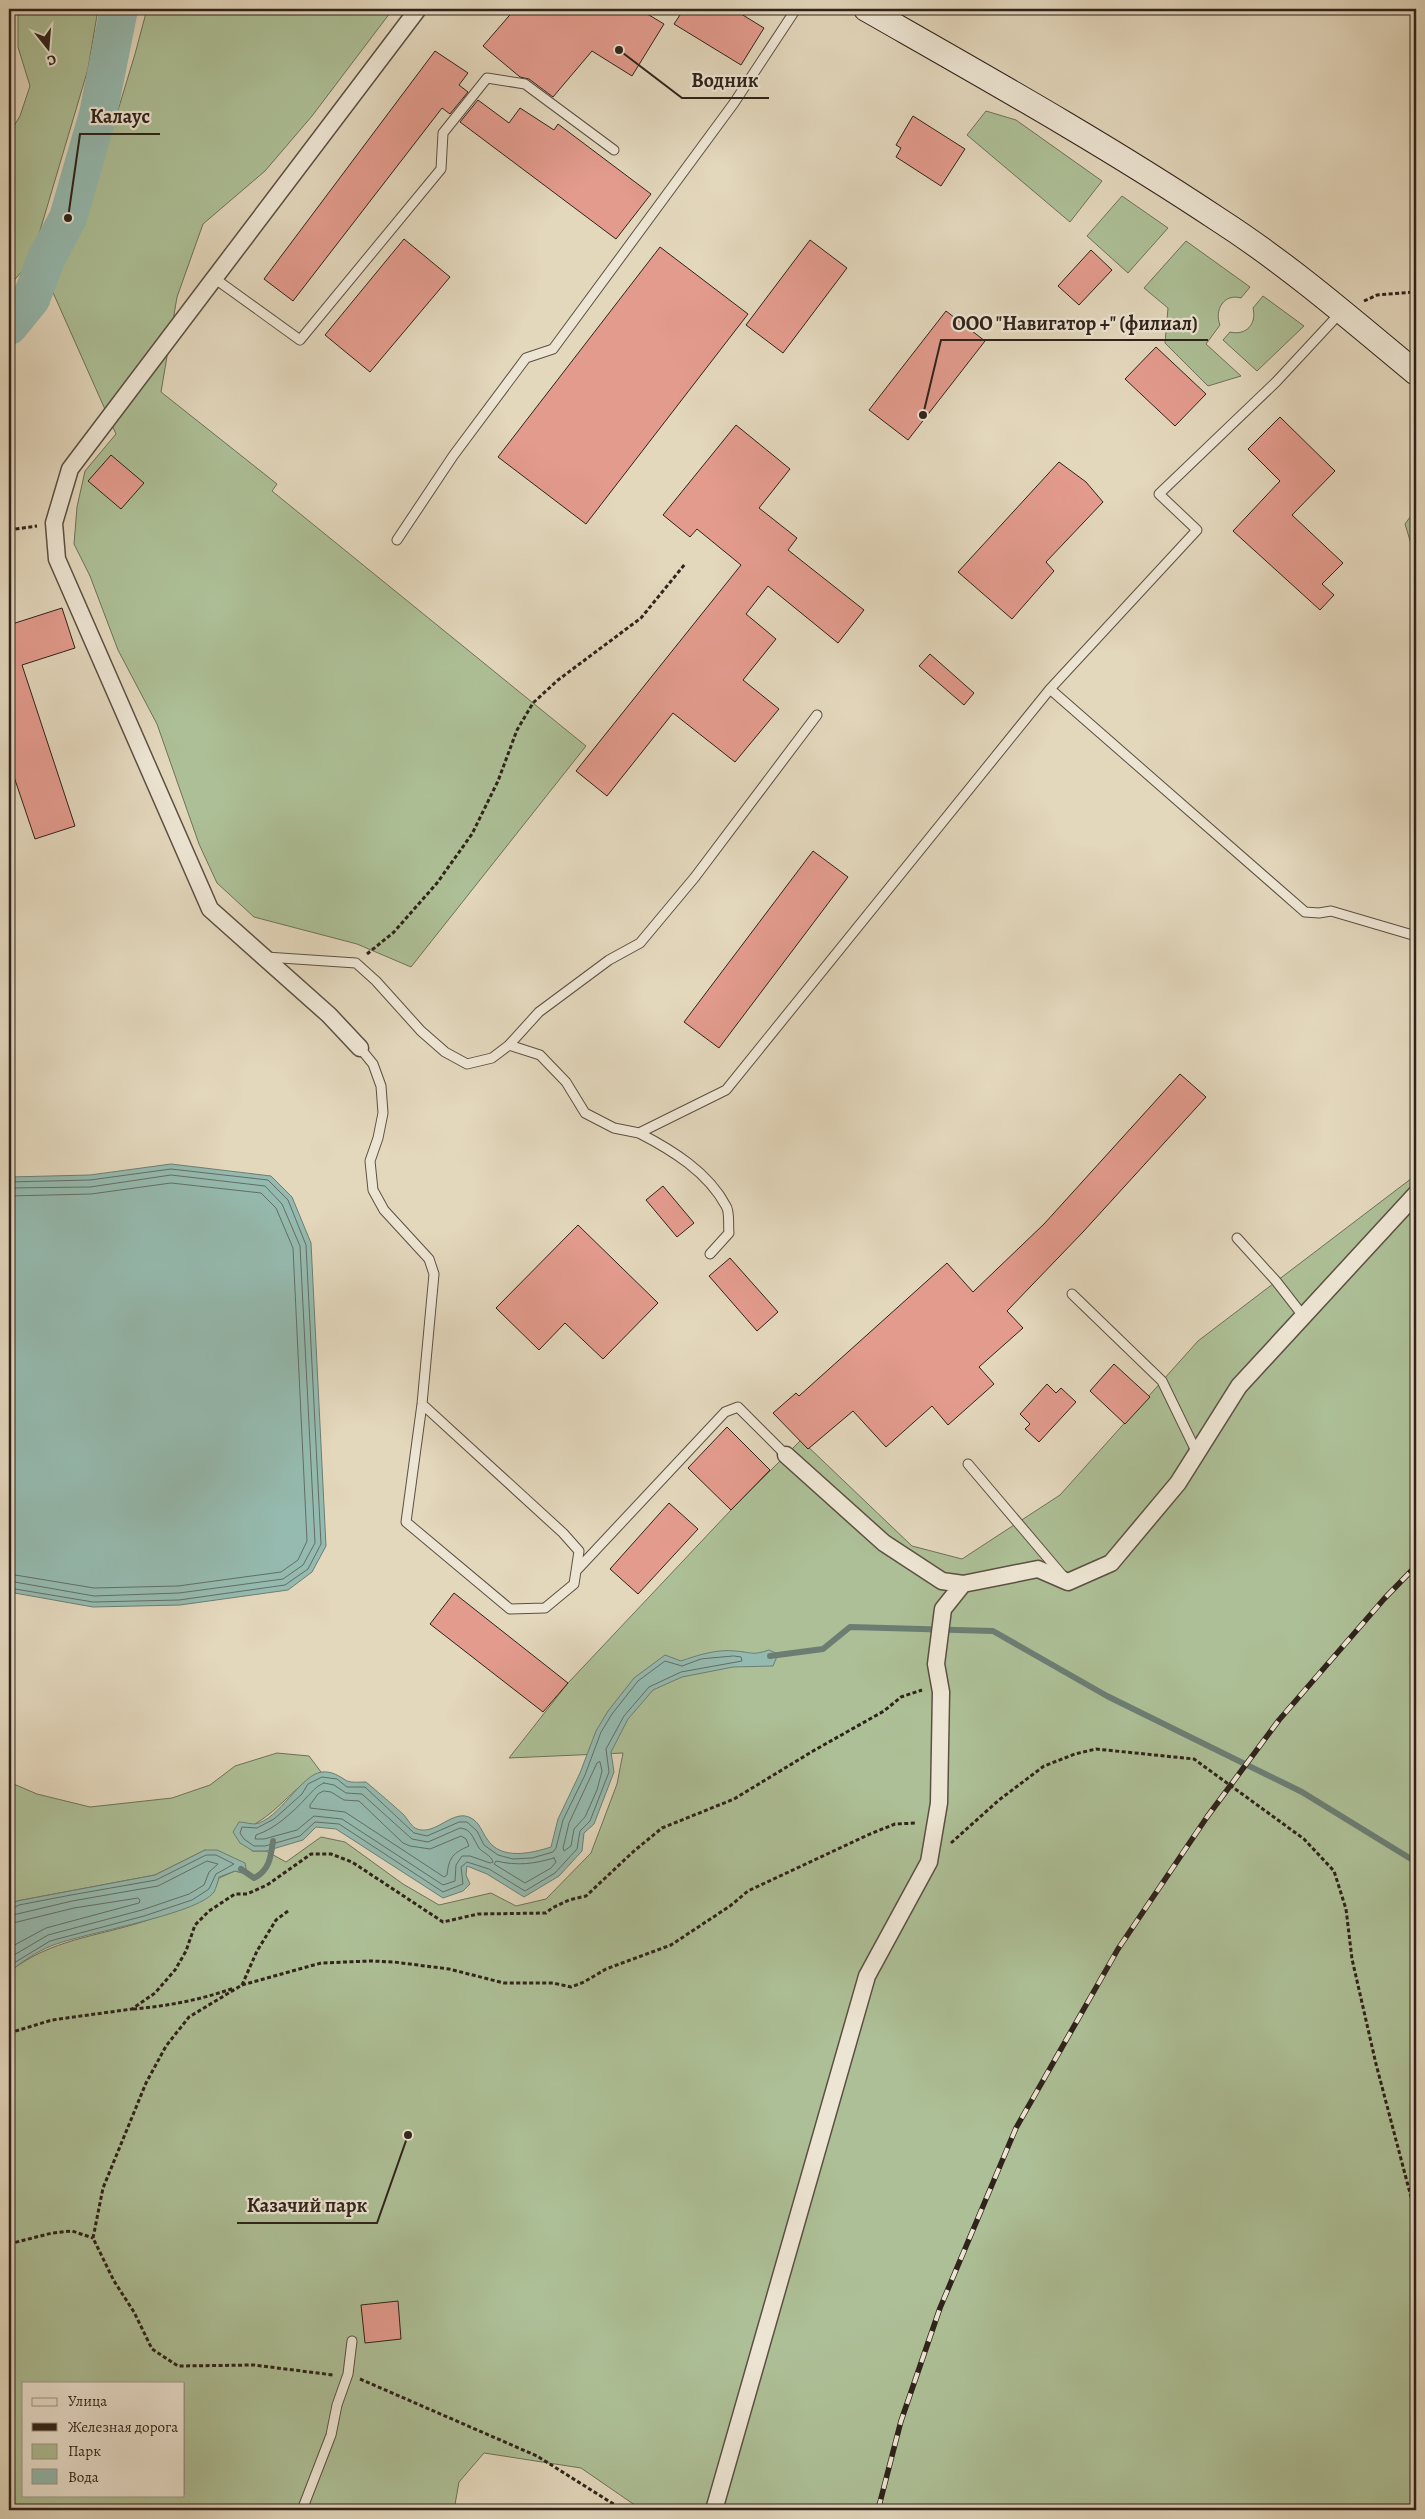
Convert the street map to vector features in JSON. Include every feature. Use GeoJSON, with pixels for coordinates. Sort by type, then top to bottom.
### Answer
{"type":"FeatureCollection","features":[{"type":"Feature","properties":{"kind":"main road"},"geometry":{"type":"LineString","coordinates":[[866,9],[1050,115],[1220,220],[1416,372]]}},
{"type":"Feature","properties":{"kind":"street"},"geometry":{"type":"LineString","coordinates":[[360,1048],[329,1015],[210,909],[57,559],[54,523],[70,469],[418,9]]}},
{"type":"Feature","properties":{"kind":"street"},"geometry":{"type":"LineString","coordinates":[[786,1455],[884,1543],[942,1581],[963,1584],[1038,1569],[1068,1582],[1111,1563],[1178,1483],[1239,1386],[1416,1194]]}},
{"type":"Feature","properties":{"kind":"street"},"geometry":{"type":"LineString","coordinates":[[714,2510],[867,1976],[929,1862],[939,1803],[940,1684],[936,1664],[943,1609],[963,1584]]}},
{"type":"Feature","properties":{"kind":"lane"},"geometry":{"type":"LineString","coordinates":[[397,540],[453,456],[526,358],[552,350],[734,103],[796,9]]}},
{"type":"Feature","properties":{"kind":"lane"},"geometry":{"type":"LineString","coordinates":[[214,278],[300,340],[441,169],[443,133],[487,78],[525,84],[614,150]]}},
{"type":"Feature","properties":{"kind":"lane"},"geometry":{"type":"LineString","coordinates":[[639,1133],[726,1090],[1050,689],[1198,530],[1159,494],[1276,382],[1341,312]]}},
{"type":"Feature","properties":{"kind":"lane"},"geometry":{"type":"LineString","coordinates":[[1050,689],[1305,912],[1319,914],[1331,910],[1416,936]]}},
{"type":"Feature","properties":{"kind":"lane"},"geometry":{"type":"LineString","coordinates":[[264,957],[356,963],[376,981],[421,1031],[445,1052],[467,1064],[492,1058],[509,1045],[539,1012],[609,960],[640,943],[695,877],[817,715]]}},
{"type":"Feature","properties":{"kind":"lane"},"geometry":{"type":"LineString","coordinates":[[509,1045],[540,1055],[566,1082],[585,1113],[614,1128],[639,1133],[677,1153],[705,1180],[727,1207],[729,1233],[710,1254]]}},
{"type":"Feature","properties":{"kind":"lane"},"geometry":{"type":"LineString","coordinates":[[360,1048],[373,1064],[381,1086],[383,1112],[378,1138],[370,1161],[373,1190],[384,1210],[429,1259],[434,1274],[422,1404],[406,1522],[510,1609],[545,1608],[574,1584],[580,1551],[563,1533],[422,1404]]}},
{"type":"Feature","properties":{"kind":"lane"},"geometry":{"type":"LineString","coordinates":[[1237,1238],[1276,1281],[1304,1317]]}},
{"type":"Feature","properties":{"kind":"lane"},"geometry":{"type":"LineString","coordinates":[[1072,1294],[1162,1382],[1196,1454]]}},
{"type":"Feature","properties":{"kind":"lane"},"geometry":{"type":"LineString","coordinates":[[576,1570],[725,1412],[738,1408],[786,1455]]}},
{"type":"Feature","properties":{"kind":"lane"},"geometry":{"type":"LineString","coordinates":[[968,1464],[1068,1582]]}},
{"type":"Feature","properties":{"kind":"lane"},"geometry":{"type":"LineString","coordinates":[[302,2510],[331,2435],[337,2406],[348,2374],[352,2341]]}},
{"type":"Feature","properties":{"kind":"path"},"geometry":{"type":"LineString","coordinates":[[1341,312],[1377,295],[1416,292]]}},
{"type":"Feature","properties":{"kind":"path"},"geometry":{"type":"LineString","coordinates":[[9,530],[54,523]]}},
{"type":"Feature","properties":{"kind":"path"},"geometry":{"type":"LineString","coordinates":[[356,963],[394,932],[437,883],[472,834],[498,781],[517,730],[532,703],[558,680],[641,618],[685,564]]}},
{"type":"Feature","properties":{"kind":"path"},"geometry":{"type":"LineString","coordinates":[[132,2009],[155,1992],[175,1970],[186,1951],[195,1925],[209,1911],[235,1894],[247,1894],[267,1885],[311,1854],[332,1854],[352,1862],[443,1922],[478,1914],[546,1913],[569,1900],[586,1896],[634,1850],[662,1828],[734,1799],[884,1711],[902,1697],[940,1684]]}},
{"type":"Feature","properties":{"kind":"path"},"geometry":{"type":"LineString","coordinates":[[929,1862],[999,1800],[1044,1766],[1075,1754],[1096,1749],[1194,1758],[1264,1808],[1304,1840],[1334,1871],[1346,1909],[1352,1959],[1376,2064],[1416,2216]]}},
{"type":"Feature","properties":{"kind":"path"},"geometry":{"type":"LineString","coordinates":[[9,2033],[52,2020],[132,2009],[163,2007],[202,1999],[242,1985],[321,1963],[394,1962],[450,1970],[504,1982],[554,1983],[571,1987],[606,1969],[671,1945],[730,1906],[748,1890],[870,1834],[895,1824],[935,1824]]}},
{"type":"Feature","properties":{"kind":"path"},"geometry":{"type":"LineString","coordinates":[[288,1911],[276,1920],[257,1950],[242,1985],[189,2018],[166,2046],[146,2083],[103,2188],[93,2238],[152,2349],[178,2366],[254,2366],[330,2375],[348,2374],[428,2406],[537,2456],[623,2510]]}},
{"type":"Feature","properties":{"kind":"path"},"geometry":{"type":"LineString","coordinates":[[9,2244],[52,2233],[72,2231],[93,2238]]}},
{"type":"Feature","properties":{"kind":"green space"},"geometry":{"type":"Polygon","coordinates":[[[18,9],[98,9],[88,69],[31,261],[9,286],[9,134],[20,116],[30,86],[18,47],[18,9]]]}},
{"type":"Feature","properties":{"kind":"green space"},"geometry":{"type":"Polygon","coordinates":[[[147,9],[393,9],[312,116],[265,171],[203,224],[177,297],[161,392],[277,484],[272,491],[586,746],[411,967],[357,944],[254,917],[217,883],[199,844],[157,724],[118,650],[90,576],[74,544],[77,507],[85,471],[116,434],[51,288],[92,196],[147,9]]]}},
{"type":"Feature","properties":{"kind":"green space"},"geometry":{"type":"Polygon","coordinates":[[[986,111],[1016,120],[1102,181],[1070,222],[967,135],[986,111]]]}},
{"type":"Feature","properties":{"kind":"green space"},"geometry":{"type":"Polygon","coordinates":[[[1122,196],[1168,228],[1128,273],[1087,236],[1122,196]]]}},
{"type":"Feature","properties":{"kind":"green space"},"geometry":{"type":"Polygon","coordinates":[[[1186,241],[1250,287],[1241,298],[1235,297],[1225,300],[1218,314],[1220,325],[1206,344],[1241,376],[1208,386],[1165,343],[1168,308],[1144,288],[1186,241]]]}},
{"type":"Feature","properties":{"kind":"green space"},"geometry":{"type":"Polygon","coordinates":[[[1263,296],[1304,326],[1257,371],[1223,340],[1230,332],[1241,332],[1249,328],[1254,314],[1253,308],[1263,296]]]}},
{"type":"Feature","properties":{"kind":"green space"},"geometry":{"type":"Polygon","coordinates":[[[1416,509],[1416,560],[1405,524],[1416,509]]]}},
{"type":"Feature","properties":{"kind":"green space"},"geometry":{"type":"Polygon","coordinates":[[[1416,1143],[1416,2510],[642,2510],[581,2468],[484,2453],[459,2482],[454,2510],[9,2510],[9,1972],[41,1952],[74,1940],[145,1921],[213,1893],[219,1878],[235,1871],[247,1874],[205,1850],[155,1875],[17,1901],[9,1906],[9,1782],[37,1794],[90,1807],[172,1798],[210,1785],[235,1766],[277,1753],[309,1756],[321,1772],[304,1783],[273,1811],[255,1824],[252,1851],[266,1851],[286,1862],[321,1837],[345,1842],[403,1884],[439,1905],[491,1893],[516,1906],[546,1899],[591,1853],[617,1784],[623,1753],[509,1758],[568,1683],[731,1510],[801,1440],[912,1546],[962,1559],[1060,1495],[1198,1341],[1412,1178],[1416,1143]]]}},
{"type":"Feature","properties":{"kind":"water"},"geometry":{"type":"Polygon","coordinates":[[[171,1164],[271,1176],[292,1197],[311,1243],[326,1546],[312,1572],[288,1590],[180,1605],[93,1607],[9,1592],[9,1177],[90,1175],[171,1164]]]}},
{"type":"Feature","properties":{"kind":"water"},"geometry":{"type":"Polygon","coordinates":[[[769,1650],[778,1654],[773,1666],[733,1667],[682,1677],[653,1690],[628,1719],[611,1752],[614,1772],[594,1824],[584,1833],[582,1851],[559,1876],[524,1897],[487,1874],[467,1866],[466,1875],[470,1884],[463,1891],[443,1898],[336,1829],[316,1827],[303,1840],[266,1851],[253,1851],[240,1843],[233,1832],[239,1822],[255,1824],[264,1821],[306,1780],[322,1772],[329,1772],[349,1782],[366,1782],[417,1829],[431,1829],[458,1816],[464,1816],[477,1822],[493,1846],[508,1853],[526,1853],[551,1847],[558,1819],[580,1773],[596,1731],[608,1711],[634,1678],[665,1655],[681,1661],[714,1652],[755,1653],[769,1650]]]}},
{"type":"Feature","properties":{"kind":"water"},"geometry":{"type":"Polygon","coordinates":[[[205,1850],[217,1850],[245,1863],[247,1874],[235,1871],[219,1877],[214,1892],[186,1908],[51,1946],[29,1957],[9,1972],[9,1906],[17,1901],[155,1875],[205,1850]]]}},
{"type":"Feature","properties":{"kind":"building"},"geometry":{"type":"Polygon","coordinates":[[[515,9],[639,9],[664,24],[632,76],[592,51],[553,97],[529,79],[520,77],[483,46],[515,9]]]}},
{"type":"Feature","properties":{"kind":"building"},"geometry":{"type":"Polygon","coordinates":[[[684,9],[733,9],[764,28],[741,65],[674,24],[684,9]]]}},
{"type":"Feature","properties":{"kind":"building"},"geometry":{"type":"Polygon","coordinates":[[[435,51],[468,73],[459,85],[468,92],[450,114],[442,108],[293,301],[264,279],[435,51]]]}},
{"type":"Feature","properties":{"kind":"building"},"geometry":{"type":"Polygon","coordinates":[[[478,100],[509,123],[520,108],[554,130],[558,124],[651,194],[616,239],[460,122],[478,100]]]}},
{"type":"Feature","properties":{"kind":"building"},"geometry":{"type":"Polygon","coordinates":[[[913,116],[965,149],[941,186],[896,157],[901,148],[896,145],[913,116]]]}},
{"type":"Feature","properties":{"kind":"building"},"geometry":{"type":"Polygon","coordinates":[[[404,239],[450,277],[370,372],[325,335],[404,239]]]}},
{"type":"Feature","properties":{"kind":"building"},"geometry":{"type":"Polygon","coordinates":[[[810,240],[847,268],[783,353],[746,325],[810,240]]]}},
{"type":"Feature","properties":{"kind":"building"},"geometry":{"type":"Polygon","coordinates":[[[660,247],[748,314],[586,524],[498,457],[660,247]]]}},
{"type":"Feature","properties":{"kind":"building"},"geometry":{"type":"Polygon","coordinates":[[[1091,250],[1112,270],[1079,305],[1058,286],[1091,250]]]}},
{"type":"Feature","properties":{"kind":"building"},"geometry":{"type":"Polygon","coordinates":[[[946,311],[985,341],[908,440],[869,410],[946,311]]]}},
{"type":"Feature","properties":{"kind":"building"},"geometry":{"type":"Polygon","coordinates":[[[1156,347],[1206,394],[1175,426],[1125,379],[1156,347]]]}},
{"type":"Feature","properties":{"kind":"building"},"geometry":{"type":"Polygon","coordinates":[[[1280,417],[1335,471],[1292,515],[1343,563],[1322,584],[1334,595],[1320,610],[1233,531],[1280,481],[1248,449],[1280,417]]]}},
{"type":"Feature","properties":{"kind":"building"},"geometry":{"type":"Polygon","coordinates":[[[736,425],[790,469],[759,508],[797,538],[788,550],[864,610],[838,643],[768,586],[746,614],[776,639],[743,680],[779,709],[735,762],[673,713],[607,796],[576,771],[741,565],[697,529],[690,537],[663,515],[736,425]]]}},
{"type":"Feature","properties":{"kind":"building"},"geometry":{"type":"Polygon","coordinates":[[[111,455],[144,483],[121,509],[88,481],[111,455]]]}},
{"type":"Feature","properties":{"kind":"building"},"geometry":{"type":"Polygon","coordinates":[[[1059,462],[1086,482],[1103,502],[1046,562],[1054,571],[1012,619],[958,572],[1059,462]]]}},
{"type":"Feature","properties":{"kind":"building"},"geometry":{"type":"Polygon","coordinates":[[[62,608],[75,648],[22,665],[75,826],[35,839],[9,762],[9,625],[62,608]]]}},
{"type":"Feature","properties":{"kind":"building"},"geometry":{"type":"Polygon","coordinates":[[[930,654],[974,693],[964,705],[919,666],[930,654]]]}},
{"type":"Feature","properties":{"kind":"building"},"geometry":{"type":"Polygon","coordinates":[[[813,851],[848,877],[719,1048],[684,1022],[813,851]]]}},
{"type":"Feature","properties":{"kind":"building"},"geometry":{"type":"Polygon","coordinates":[[[1180,1074],[1206,1097],[1083,1232],[1007,1311],[1023,1328],[979,1367],[994,1384],[948,1425],[932,1406],[886,1447],[853,1411],[808,1449],[773,1413],[796,1393],[799,1396],[947,1263],[973,1292],[1044,1224],[1180,1074]]]}},
{"type":"Feature","properties":{"kind":"building"},"geometry":{"type":"Polygon","coordinates":[[[663,1186],[694,1223],[677,1237],[646,1200],[663,1186]]]}},
{"type":"Feature","properties":{"kind":"building"},"geometry":{"type":"Polygon","coordinates":[[[578,1225],[658,1303],[603,1359],[565,1323],[539,1350],[496,1308],[578,1225]]]}},
{"type":"Feature","properties":{"kind":"building"},"geometry":{"type":"Polygon","coordinates":[[[730,1258],[778,1312],[757,1331],[709,1276],[730,1258]]]}},
{"type":"Feature","properties":{"kind":"building"},"geometry":{"type":"Polygon","coordinates":[[[1114,1364],[1150,1397],[1125,1424],[1090,1391],[1114,1364]]]}},
{"type":"Feature","properties":{"kind":"building"},"geometry":{"type":"Polygon","coordinates":[[[1047,1384],[1056,1393],[1061,1388],[1076,1402],[1039,1442],[1025,1429],[1030,1424],[1020,1414],[1047,1384]]]}},
{"type":"Feature","properties":{"kind":"building"},"geometry":{"type":"Polygon","coordinates":[[[727,1427],[770,1470],[731,1510],[688,1468],[727,1427]]]}},
{"type":"Feature","properties":{"kind":"building"},"geometry":{"type":"Polygon","coordinates":[[[669,1503],[698,1529],[638,1594],[610,1569],[669,1503]]]}},
{"type":"Feature","properties":{"kind":"building"},"geometry":{"type":"Polygon","coordinates":[[[454,1593],[568,1683],[543,1712],[430,1624],[454,1593]]]}},
{"type":"Feature","properties":{"kind":"building"},"geometry":{"type":"Polygon","coordinates":[[[398,2301],[401,2339],[365,2343],[361,2305],[398,2301]]]}},
{"type":"Feature","properties":{"kind":"waterway"},"geometry":{"type":"LineString","coordinates":[[9,326],[31,299],[46,259],[68,218],[98,114],[119,9]]}},
{"type":"Feature","properties":{"kind":"waterway"},"geometry":{"type":"LineString","coordinates":[[770,1656],[823,1649],[850,1627],[993,1631],[1107,1696],[1302,1792],[1416,1862]]}},
{"type":"Feature","properties":{"kind":"waterway"},"geometry":{"type":"LineString","coordinates":[[241,1869],[254,1878],[263,1872],[268,1863],[273,1841]]}},
{"type":"Feature","properties":{"kind":"railway"},"geometry":{"type":"LineString","coordinates":[[878,2510],[901,2421],[940,2308],[1016,2128],[1118,1949],[1207,1817],[1279,1720],[1384,1599],[1416,1566]]}},
{"type":"Feature","properties":{"kind":"place","name":"Водник"},"geometry":{"type":"Point","coordinates":[619,50]}},
{"type":"Feature","properties":{"kind":"place","name":"Калаус"},"geometry":{"type":"Point","coordinates":[68,218]}},
{"type":"Feature","properties":{"kind":"place","name":"ООО \"Навигатор +\" (филиал)"},"geometry":{"type":"Point","coordinates":[923,415]}},
{"type":"Feature","properties":{"kind":"place","name":"Казачий парк"},"geometry":{"type":"Point","coordinates":[408,2135]}}]}
